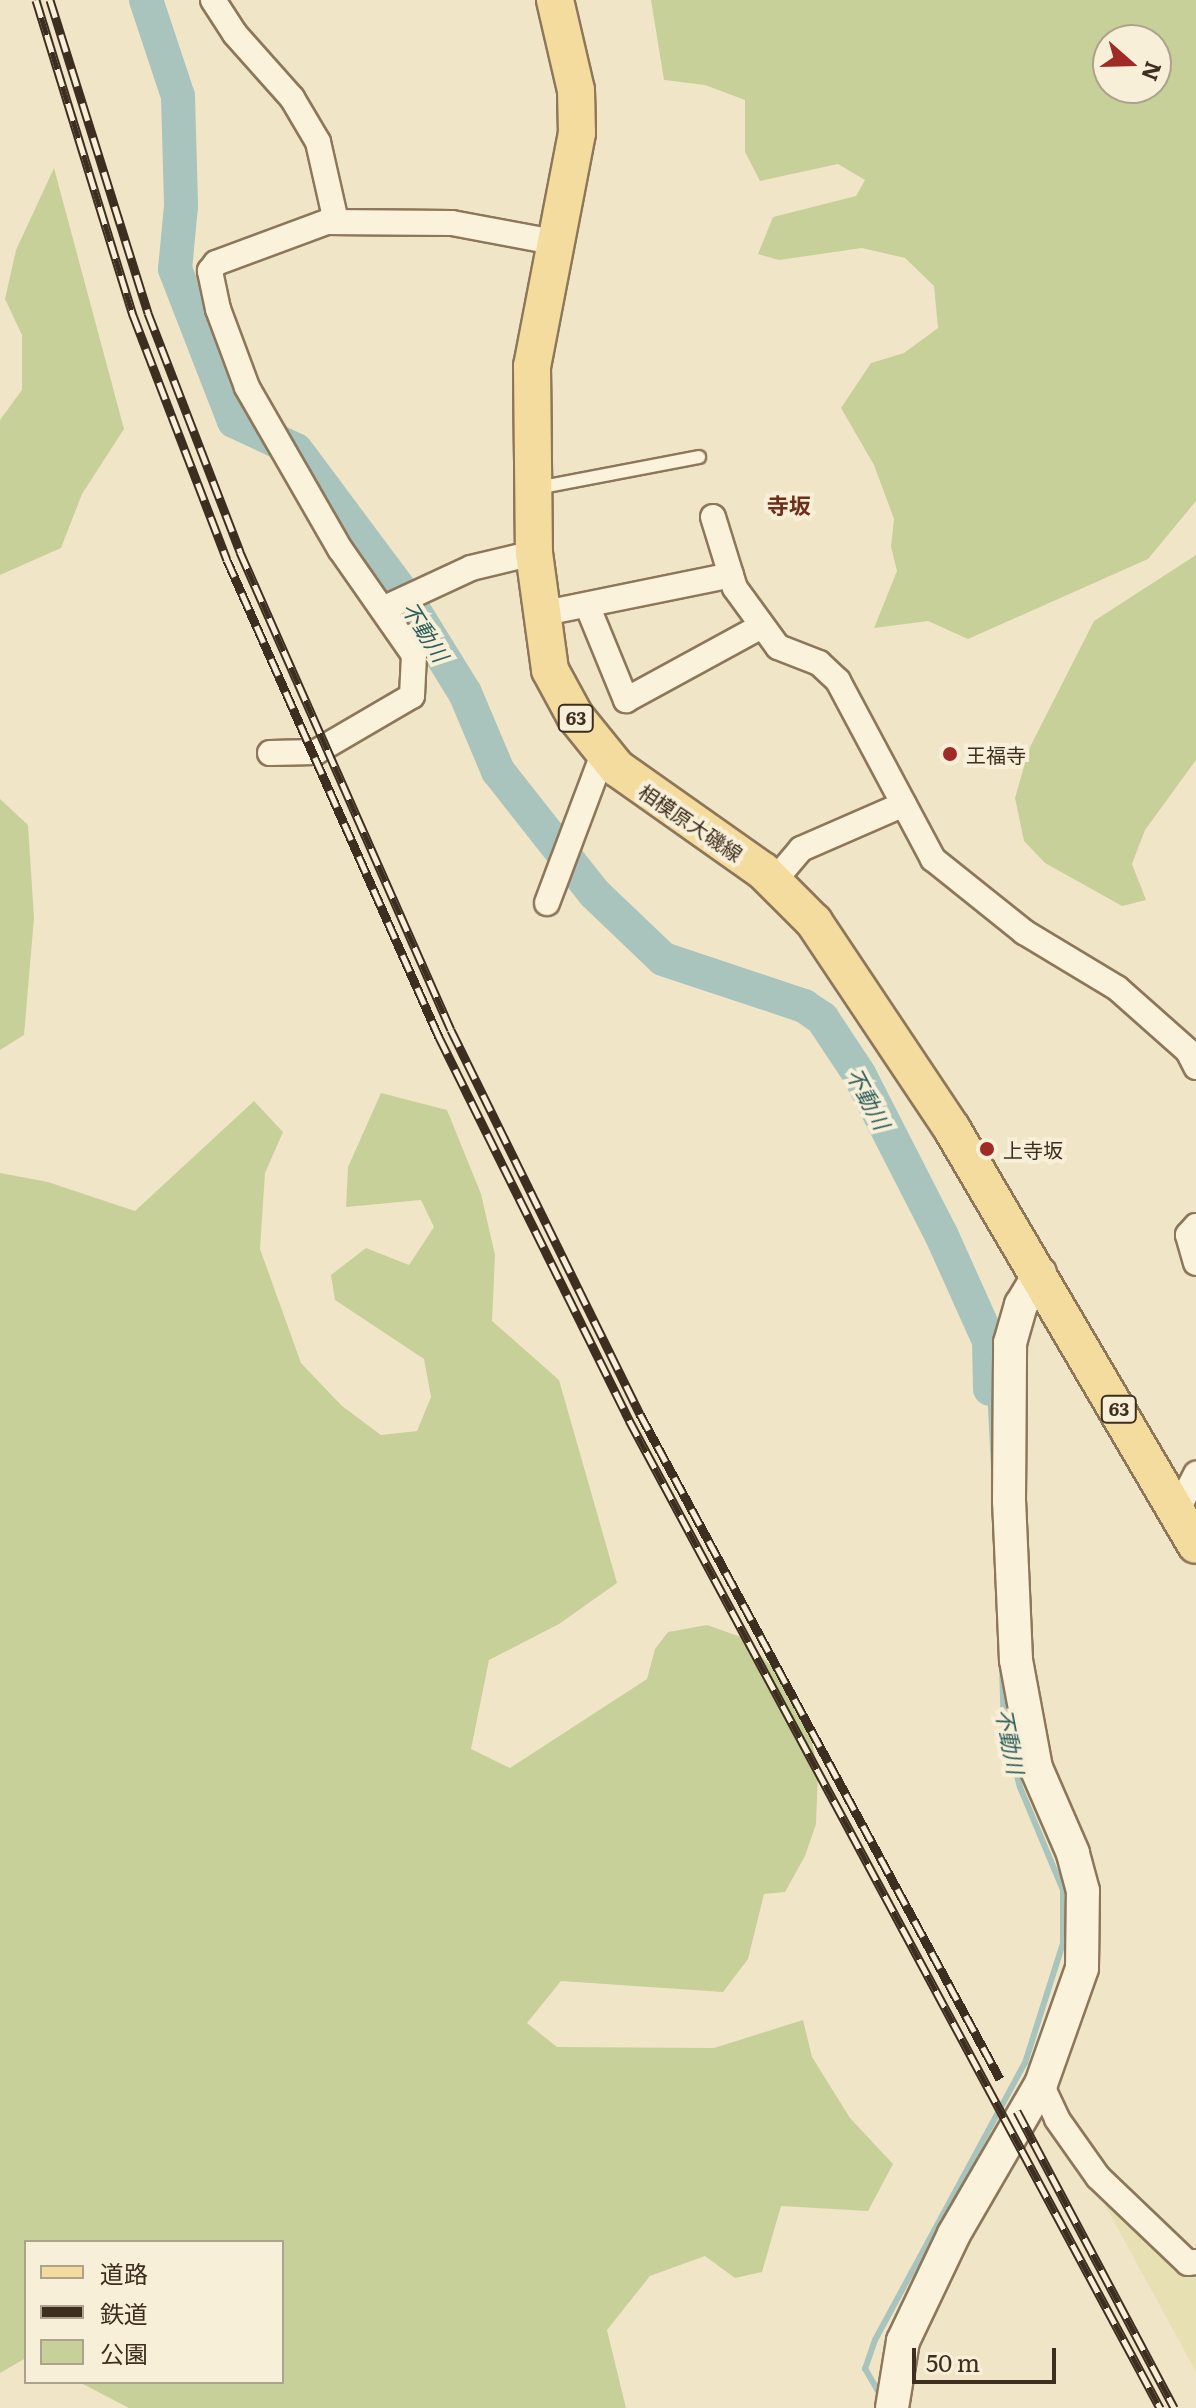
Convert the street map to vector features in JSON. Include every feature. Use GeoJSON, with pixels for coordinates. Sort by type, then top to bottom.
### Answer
{"type":"FeatureCollection","features":[{"type":"Feature","properties":{"kind":"main road","name":"相模原大磯線"},"geometry":{"type":"LineString","coordinates":[[555,0],[576,90],[577,133],[532,366],[534,553],[550,670],[575,716],[603,754],[640,788],[774,881],[814,922],[1040,1273],[1196,1545]]}},
{"type":"Feature","properties":{"kind":"street"},"geometry":{"type":"LineString","coordinates":[[213,0],[235,34],[292,98],[312,131],[336,221]]}},
{"type":"Feature","properties":{"kind":"street"},"geometry":{"type":"LineString","coordinates":[[270,753],[316,752],[412,696],[414,655],[385,608],[340,549],[247,387],[218,309],[210,271],[216,263],[336,221],[452,223],[554,242]]}},
{"type":"Feature","properties":{"kind":"street"},"geometry":{"type":"LineString","coordinates":[[713,517],[731,575],[760,627],[778,647],[819,663],[838,681],[933,859],[1024,932],[1117,988],[1188,1051],[1196,1067]]}},
{"type":"Feature","properties":{"kind":"street"},"geometry":{"type":"LineString","coordinates":[[385,608],[471,568],[534,553]]}},
{"type":"Feature","properties":{"kind":"street"},"geometry":{"type":"LineString","coordinates":[[540,614],[731,575]]}},
{"type":"Feature","properties":{"kind":"street"},"geometry":{"type":"LineString","coordinates":[[587,605],[626,700],[760,627]]}},
{"type":"Feature","properties":{"kind":"street"},"geometry":{"type":"LineString","coordinates":[[547,903],[603,754]]}},
{"type":"Feature","properties":{"kind":"street"},"geometry":{"type":"LineString","coordinates":[[774,881],[801,849],[904,804]]}},
{"type":"Feature","properties":{"kind":"street"},"geometry":{"type":"LineString","coordinates":[[1196,1226],[1188,1235],[1196,1263]]}},
{"type":"Feature","properties":{"kind":"street"},"geometry":{"type":"LineString","coordinates":[[893,2398],[903,2341],[928,2284],[1041,2084],[1077,1995],[1084,1944],[1083,1891],[1073,1853],[1036,1768],[1016,1660],[1009,1501],[1010,1343],[1021,1305],[1040,1273]]}},
{"type":"Feature","properties":{"kind":"street"},"geometry":{"type":"LineString","coordinates":[[1177,1511],[1196,1474]]}},
{"type":"Feature","properties":{"kind":"street"},"geometry":{"type":"LineString","coordinates":[[1041,2084],[1057,2119],[1098,2177],[1188,2263],[1196,2262]]}},
{"type":"Feature","properties":{"kind":"lane"},"geometry":{"type":"LineString","coordinates":[[533,489],[699,457]]}},
{"type":"Feature","properties":{"kind":"shaded area"},"geometry":{"type":"Polygon","coordinates":[[[1115,2194],[1196,2274],[1196,2372],[1105,2205],[1115,2194]]]}},
{"type":"Feature","properties":{"kind":"green space"},"geometry":{"type":"Polygon","coordinates":[[[651,0],[1196,0],[1196,501],[1148,559],[968,639],[928,621],[874,628],[897,571],[891,547],[894,519],[874,465],[841,408],[871,363],[904,353],[938,328],[934,286],[905,258],[862,248],[779,260],[758,254],[773,217],[856,196],[865,180],[838,164],[760,181],[745,152],[745,100],[705,85],[664,80],[651,0]]]}},
{"type":"Feature","properties":{"kind":"green space"},"geometry":{"type":"Polygon","coordinates":[[[54,168],[124,429],[82,494],[61,548],[0,575],[0,420],[22,390],[22,335],[5,299],[16,250],[54,168]]]}},
{"type":"Feature","properties":{"kind":"green space"},"geometry":{"type":"Polygon","coordinates":[[[1196,555],[1196,760],[1145,830],[1132,864],[1146,900],[1122,906],[1045,863],[1024,841],[1015,798],[1029,749],[1094,621],[1196,555]]]}},
{"type":"Feature","properties":{"kind":"green space"},"geometry":{"type":"Polygon","coordinates":[[[0,799],[28,825],[34,918],[24,1035],[0,1050],[0,799]]]}},
{"type":"Feature","properties":{"kind":"green space"},"geometry":{"type":"Polygon","coordinates":[[[381,1093],[447,1110],[481,1194],[495,1255],[492,1321],[559,1380],[617,1583],[559,1624],[489,1660],[471,1749],[510,1768],[647,1679],[655,1649],[668,1632],[707,1625],[741,1637],[789,1683],[806,1715],[818,1770],[816,1824],[805,1856],[785,1892],[764,1894],[748,1959],[723,1992],[561,1981],[527,2023],[557,2047],[714,2048],[803,2020],[812,2057],[850,2118],[893,2164],[868,2211],[781,2206],[762,2272],[735,2278],[705,2256],[650,2276],[607,2330],[626,2408],[129,2408],[83,2384],[284,2384],[284,2240],[24,2240],[24,2359],[0,2373],[0,1173],[48,1182],[135,1211],[254,1101],[283,1132],[265,1173],[260,1249],[301,1363],[342,1406],[381,1435],[417,1431],[431,1397],[424,1359],[335,1300],[331,1275],[366,1248],[409,1265],[434,1227],[421,1200],[346,1207],[348,1167],[381,1093]]]}},
{"type":"Feature","properties":{"kind":"waterway","name":"不動川"},"geometry":{"type":"LineString","coordinates":[[146,0],[178,96],[181,206],[175,269],[234,421],[296,450],[405,596],[465,693],[498,771],[594,893],[663,959],[804,1006],[822,1018],[859,1074],[941,1234],[989,1341],[990,1389]]}},
{"type":"Feature","properties":{"kind":"waterway","name":"不動川"},"geometry":{"type":"LineString","coordinates":[[990,1389],[994,1468]]}},
{"type":"Feature","properties":{"kind":"waterway","name":"不動川"},"geometry":{"type":"LineString","coordinates":[[882,2398],[865,2369],[875,2340],[1025,2063],[1063,1943],[1063,1890],[1020,1787],[1004,1729],[1002,1667]]}},
{"type":"Feature","properties":{"kind":"railway"},"geometry":{"type":"LineString","coordinates":[[36,0],[133,315],[227,560],[439,1037],[629,1420],[1160,2408]]}},
{"type":"Feature","properties":{"kind":"railway"},"geometry":{"type":"LineString","coordinates":[[50,0],[148,313],[240,552],[451,1030],[640,1414],[1000,2079]]}},
{"type":"Feature","properties":{"kind":"railway"},"geometry":{"type":"LineString","coordinates":[[1017,2111],[1174,2408]]}},
{"type":"Feature","properties":{"kind":"place","name":"王福寺"},"geometry":{"type":"Point","coordinates":[950,754]}},
{"type":"Feature","properties":{"kind":"place","name":"上寺坂"},"geometry":{"type":"Point","coordinates":[987,1149]}},
{"type":"Feature","properties":{"kind":"district","name":"寺坂"},"geometry":{"type":"Point","coordinates":[789,505]}}]}
